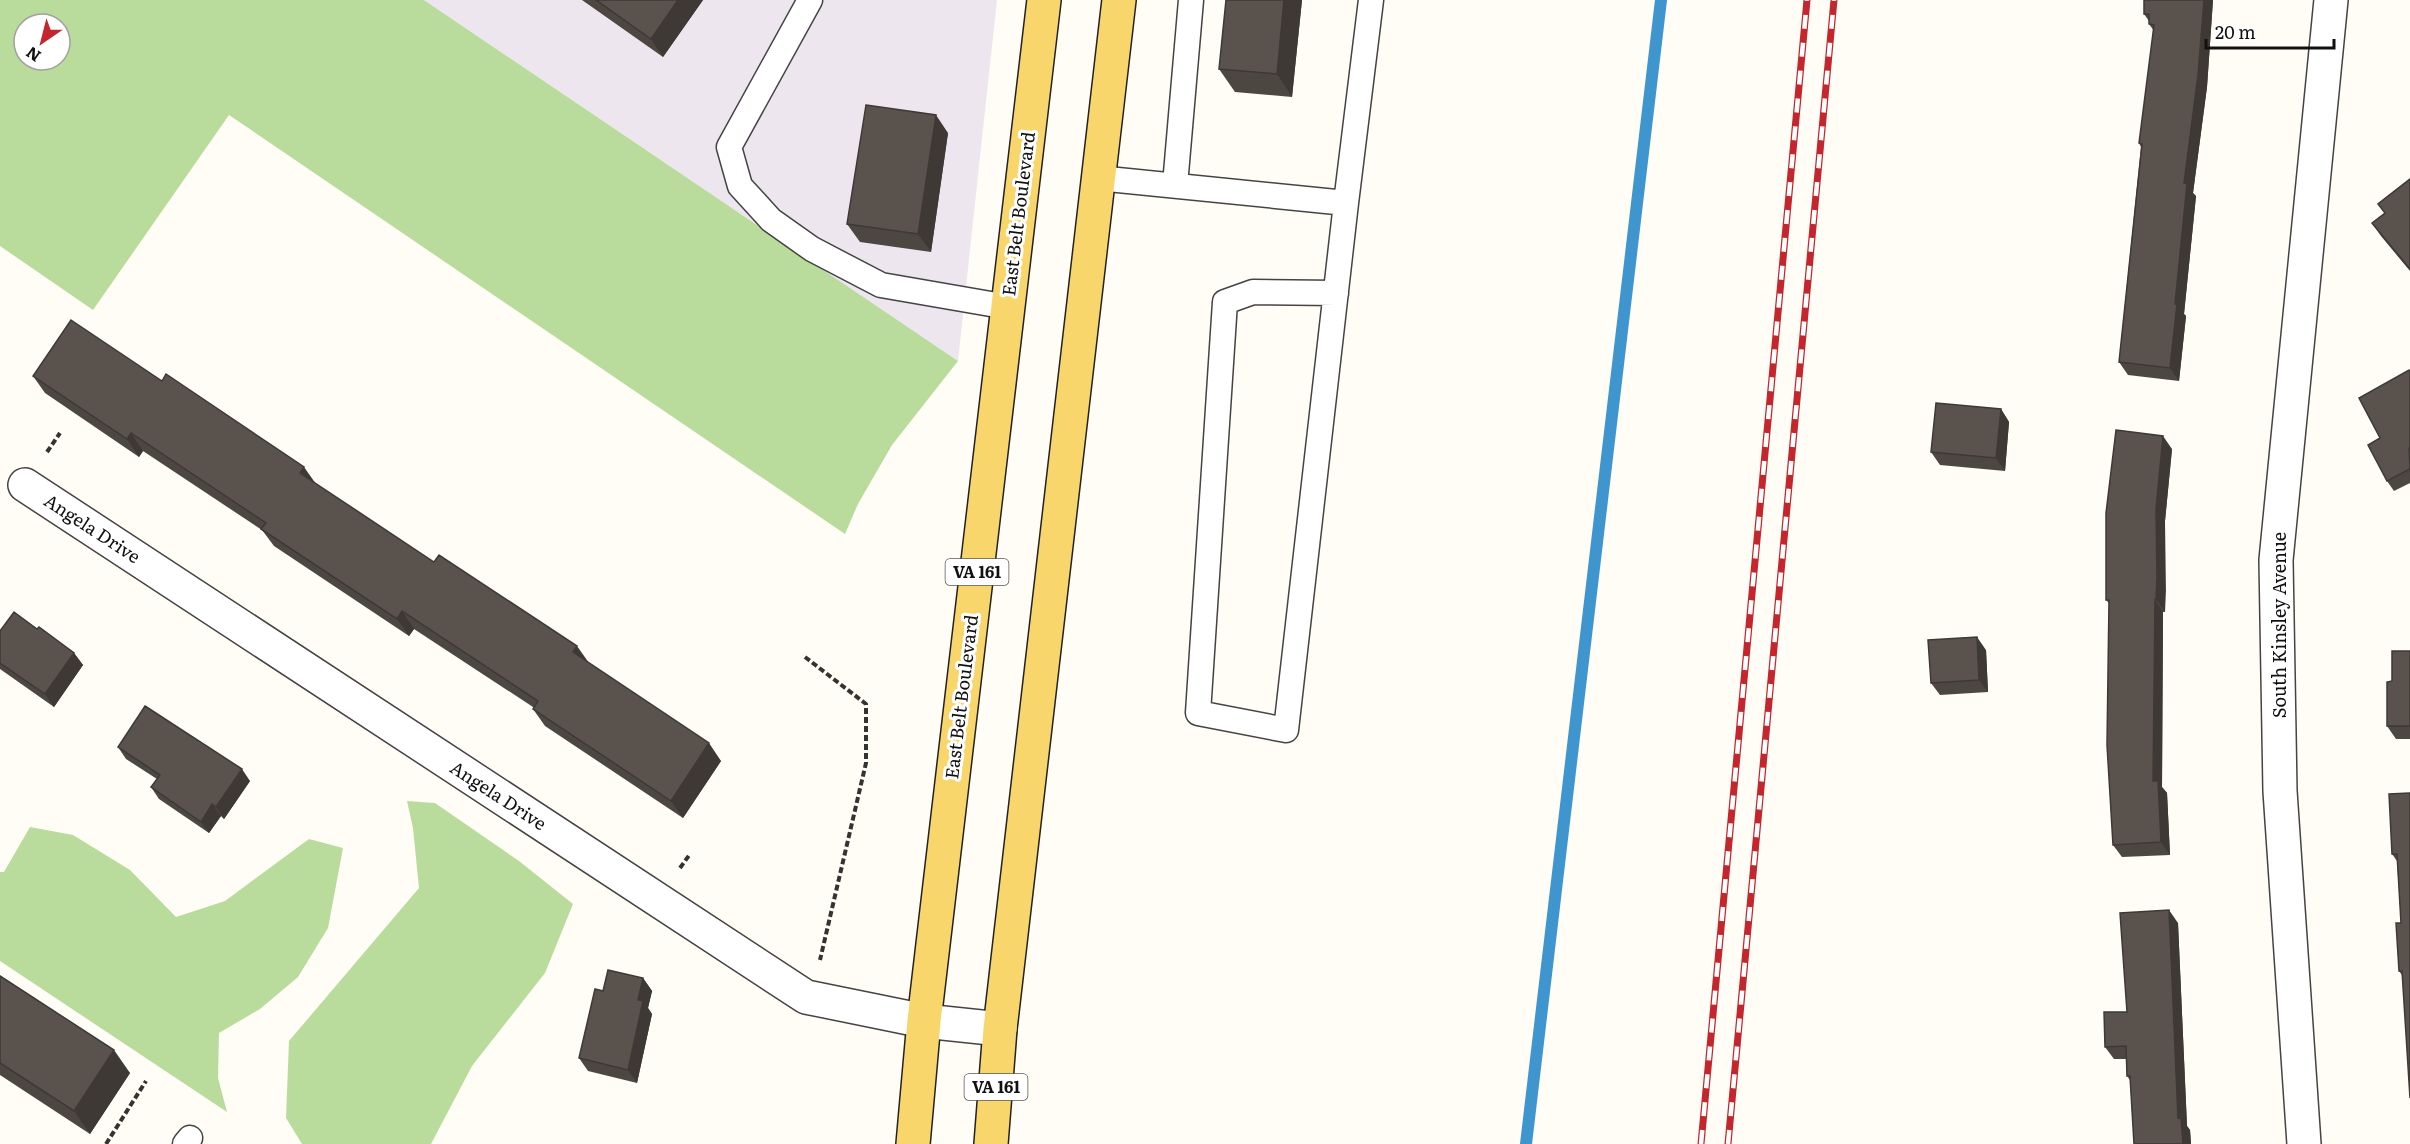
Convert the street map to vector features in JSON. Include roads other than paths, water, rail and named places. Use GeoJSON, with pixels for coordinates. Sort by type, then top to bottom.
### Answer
{"type":"FeatureCollection","features":[{"type":"Feature","properties":{"kind":"main road","name":"VA 161"},"geometry":{"type":"LineString","coordinates":[[991,1144],[1000,1029],[1119,0]]}},
{"type":"Feature","properties":{"kind":"main road","name":"East Belt Boulevard"},"geometry":{"type":"LineString","coordinates":[[913,1144],[924,1021],[1008,307],[1038,2]]}},
{"type":"Feature","properties":{"kind":"street","name":"South Kinsley Avenue"},"geometry":{"type":"LineString","coordinates":[[2304,1144],[2280,791],[2276,560],[2331,0]]}},
{"type":"Feature","properties":{"kind":"street","name":"Angela Drive"},"geometry":{"type":"LineString","coordinates":[[25,485],[806,998],[924,1021],[1000,1029]]}},
{"type":"Feature","properties":{"kind":"lane"},"geometry":{"type":"LineString","coordinates":[[810,0],[729,147],[740,186],[771,220],[812,249],[882,285],[1008,307]]}},
{"type":"Feature","properties":{"kind":"lane"},"geometry":{"type":"LineString","coordinates":[[1174,185],[1191,0]]}},
{"type":"Feature","properties":{"kind":"lane"},"geometry":{"type":"LineString","coordinates":[[1336,293],[1253,291],[1225,302],[1198,713],[1286,730],[1371,0]]}},
{"type":"Feature","properties":{"kind":"lane"},"geometry":{"type":"LineString","coordinates":[[1098,178],[1346,203]]}},
{"type":"Feature","properties":{"kind":"waterway"},"geometry":{"type":"LineString","coordinates":[[1526,1144],[1661,0]]}},
{"type":"Feature","properties":{"kind":"railway"},"geometry":{"type":"LineString","coordinates":[[1701,1144],[1807,0]]}},
{"type":"Feature","properties":{"kind":"railway"},"geometry":{"type":"LineString","coordinates":[[1728,1144],[1834,0]]}}]}
